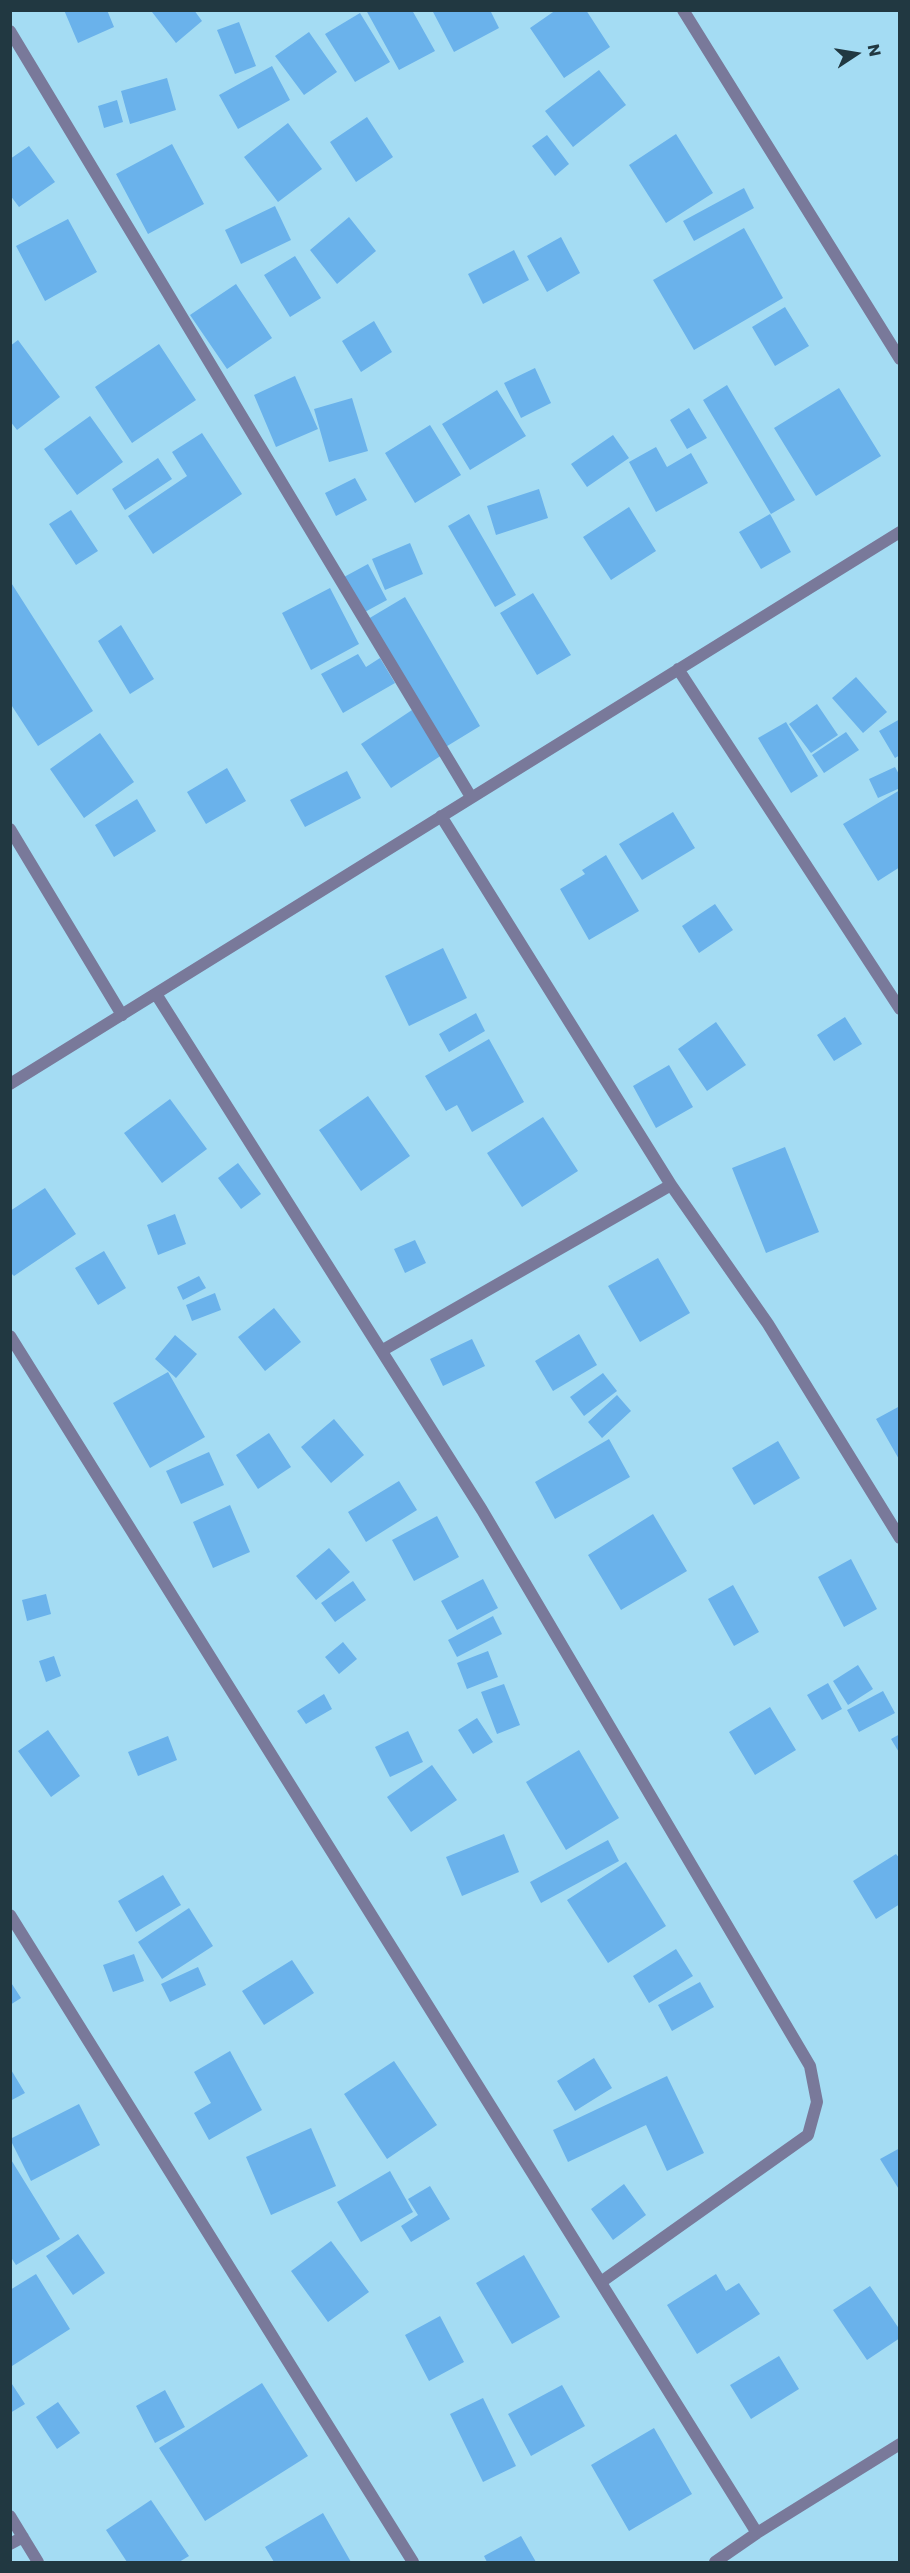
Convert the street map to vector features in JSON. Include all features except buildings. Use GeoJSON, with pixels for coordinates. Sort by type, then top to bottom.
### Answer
{"type":"FeatureCollection","features":[{"type":"Feature","properties":{"kind":"street"},"geometry":{"type":"LineString","coordinates":[[683,10],[900,359]]}},
{"type":"Feature","properties":{"kind":"street"},"geometry":{"type":"LineString","coordinates":[[10,31],[471,798]]}},
{"type":"Feature","properties":{"kind":"street"},"geometry":{"type":"LineString","coordinates":[[10,1084],[900,532]]}},
{"type":"Feature","properties":{"kind":"street"},"geometry":{"type":"LineString","coordinates":[[678,669],[900,1009]]}},
{"type":"Feature","properties":{"kind":"street"},"geometry":{"type":"LineString","coordinates":[[441,816],[671,1185],[768,1323],[900,1538]]}},
{"type":"Feature","properties":{"kind":"street"},"geometry":{"type":"LineString","coordinates":[[10,829],[122,1015]]}},
{"type":"Feature","properties":{"kind":"street"},"geometry":{"type":"LineString","coordinates":[[156,994],[482,1510],[810,2066],[817,2102],[808,2134],[601,2282]]}},
{"type":"Feature","properties":{"kind":"street"},"geometry":{"type":"LineString","coordinates":[[383,1350],[671,1185]]}},
{"type":"Feature","properties":{"kind":"street"},"geometry":{"type":"LineString","coordinates":[[10,1336],[757,2533]]}},
{"type":"Feature","properties":{"kind":"street"},"geometry":{"type":"LineString","coordinates":[[10,1915],[413,2562]]}},
{"type":"Feature","properties":{"kind":"street"},"geometry":{"type":"LineString","coordinates":[[715,2562],[757,2533],[900,2444]]}},
{"type":"Feature","properties":{"kind":"street"},"geometry":{"type":"LineString","coordinates":[[10,2516],[38,2562]]}},
{"type":"Feature","properties":{"kind":"street"},"geometry":{"type":"LineString","coordinates":[[10,2544],[23,2537]]}}]}
